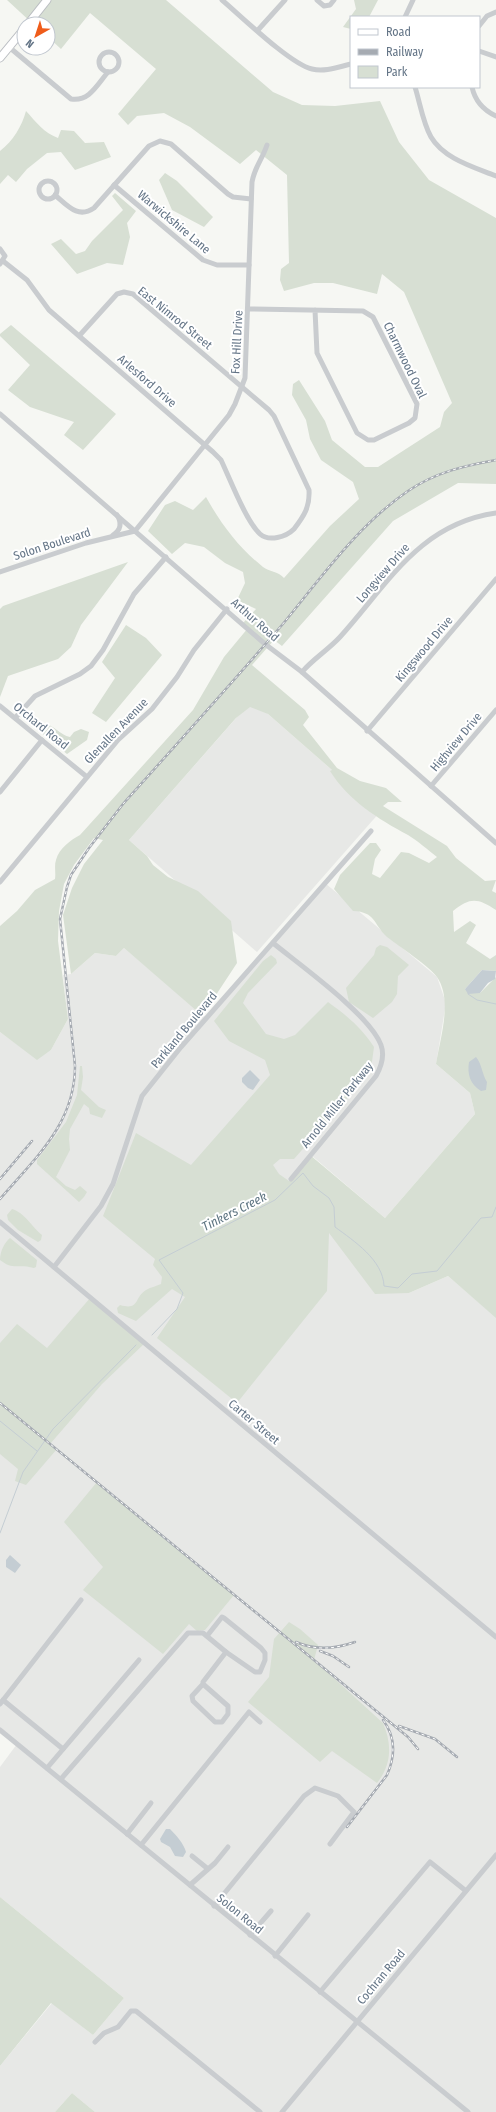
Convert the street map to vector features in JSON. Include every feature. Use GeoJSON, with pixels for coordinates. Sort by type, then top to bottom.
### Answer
{"type":"FeatureCollection","features":[{"type":"Feature","properties":{"kind":"main road"},"geometry":{"type":"LineString","coordinates":[[34,16],[47,0]]}},
{"type":"Feature","properties":{"kind":"main road"},"geometry":{"type":"LineString","coordinates":[[0,58],[16,39]]}},
{"type":"Feature","properties":{"kind":"street"},"geometry":{"type":"LineString","coordinates":[[222,0],[295,62],[322,70],[350,64]]}},
{"type":"Feature","properties":{"kind":"street"},"geometry":{"type":"LineString","coordinates":[[258,30],[285,0]]}},
{"type":"Feature","properties":{"kind":"street"},"geometry":{"type":"LineString","coordinates":[[317,0],[324,6],[330,5],[334,0]]}},
{"type":"Feature","properties":{"kind":"street"},"geometry":{"type":"LineString","coordinates":[[405,16],[413,0]]}},
{"type":"Feature","properties":{"kind":"street"},"geometry":{"type":"LineString","coordinates":[[480,25],[487,16],[496,12]]}},
{"type":"Feature","properties":{"kind":"street"},"geometry":{"type":"LineString","coordinates":[[9,47],[71,99],[78,100],[86,98],[108,72],[118,69],[120,62],[118,55],[112,52],[102,54],[99,60],[100,67],[108,72]]}},
{"type":"Feature","properties":{"kind":"street"},"geometry":{"type":"LineString","coordinates":[[480,51],[496,57]]}},
{"type":"Feature","properties":{"kind":"street"},"geometry":{"type":"LineString","coordinates":[[415,88],[430,136],[436,145],[454,158],[496,176]]}},
{"type":"Feature","properties":{"kind":"street"},"geometry":{"type":"LineString","coordinates":[[472,88],[478,103],[485,110],[496,116]]}},
{"type":"Feature","properties":{"kind":"street"},"geometry":{"type":"LineString","coordinates":[[55,196],[73,211],[80,213],[87,212],[94,208],[149,146],[154,142],[166,142],[171,144],[228,194],[233,197],[251,199]]}},
{"type":"Feature","properties":{"kind":"street","name":"Fox Hill Drive"},"geometry":{"type":"LineString","coordinates":[[135,531],[229,415],[242,387],[247,367],[251,199],[254,169],[264,155],[267,145]]}},
{"type":"Feature","properties":{"kind":"street","name":"Warwickshire Lane"},"geometry":{"type":"LineString","coordinates":[[114,185],[203,260],[217,265],[249,265]]}},
{"type":"Feature","properties":{"kind":"street","name":"Arlesford Drive"},"geometry":{"type":"LineString","coordinates":[[0,249],[4,254],[1,263],[27,280],[46,307],[205,444],[221,460],[257,531]]}},
{"type":"Feature","properties":{"kind":"street","name":"East Nimrod Street"},"geometry":{"type":"LineString","coordinates":[[80,336],[117,294],[124,292],[133,294],[274,416],[309,490],[310,499],[306,513],[291,532],[284,536],[268,538],[257,531]]}},
{"type":"Feature","properties":{"kind":"street","name":"Charmwood Oval"},"geometry":{"type":"LineString","coordinates":[[249,309],[315,310],[363,311],[373,317],[417,404],[414,418],[410,424],[374,440],[368,440],[357,433],[317,353],[315,310]]}},
{"type":"Feature","properties":{"kind":"street","name":"Arthur Road"},"geometry":{"type":"LineString","coordinates":[[0,414],[116,512],[135,531],[227,609],[265,644],[302,672],[367,731],[496,843]]}},
{"type":"Feature","properties":{"kind":"street"},"geometry":{"type":"LineString","coordinates":[[111,536],[120,528],[121,524],[116,512]]}},
{"type":"Feature","properties":{"kind":"street","name":"Longview Drive"},"geometry":{"type":"LineString","coordinates":[[302,672],[311,661],[338,638],[417,548],[459,522],[496,513]]}},
{"type":"Feature","properties":{"kind":"street","name":"Solon Boulevard"},"geometry":{"type":"LineString","coordinates":[[0,572],[86,542],[135,531]]}},
{"type":"Feature","properties":{"kind":"street"},"geometry":{"type":"LineString","coordinates":[[15,718],[35,696],[80,674],[91,666],[104,650],[134,594],[166,557]]}},
{"type":"Feature","properties":{"kind":"street","name":"Kingswood Drive"},"geometry":{"type":"LineString","coordinates":[[367,731],[496,579]]}},
{"type":"Feature","properties":{"kind":"street","name":"Glenallen Avenue"},"geometry":{"type":"LineString","coordinates":[[0,882],[118,740],[152,709],[177,676],[194,650],[227,609]]}},
{"type":"Feature","properties":{"kind":"street","name":"Orchard Road"},"geometry":{"type":"LineString","coordinates":[[0,706],[87,777]]}},
{"type":"Feature","properties":{"kind":"street","name":"Highview Drive"},"geometry":{"type":"LineString","coordinates":[[431,786],[495,713]]}},
{"type":"Feature","properties":{"kind":"street"},"geometry":{"type":"LineString","coordinates":[[0,792],[42,740]]}},
{"type":"Feature","properties":{"kind":"street","name":"Parkland Boulevard"},"geometry":{"type":"LineString","coordinates":[[54,1267],[101,1206],[116,1179],[135,1112],[142,1096],[181,1047],[371,831]]}},
{"type":"Feature","properties":{"kind":"street","name":"Arnold Miller Parkway"},"geometry":{"type":"LineString","coordinates":[[273,943],[366,1021],[382,1045],[382,1065],[376,1076],[291,1179]]}},
{"type":"Feature","properties":{"kind":"street","name":"Carter Street"},"geometry":{"type":"LineString","coordinates":[[0,1222],[496,1637]]}},
{"type":"Feature","properties":{"kind":"street"},"geometry":{"type":"LineString","coordinates":[[63,1749],[2,1702],[81,1600]]}},
{"type":"Feature","properties":{"kind":"street"},"geometry":{"type":"LineString","coordinates":[[61,1779],[188,1633],[203,1633],[206,1636],[226,1652],[255,1672],[260,1672],[263,1667],[265,1653],[261,1648],[224,1618],[222,1617],[206,1636]]}},
{"type":"Feature","properties":{"kind":"street"},"geometry":{"type":"LineString","coordinates":[[203,1684],[228,1706],[228,1714],[222,1722],[215,1722],[193,1701],[192,1696],[224,1658],[226,1652]]}},
{"type":"Feature","properties":{"kind":"street"},"geometry":{"type":"LineString","coordinates":[[47,1768],[139,1660]]}},
{"type":"Feature","properties":{"kind":"street"},"geometry":{"type":"LineString","coordinates":[[141,1845],[249,1712],[260,1722]]}},
{"type":"Feature","properties":{"kind":"street","name":"Solon Road"},"geometry":{"type":"LineString","coordinates":[[0,1730],[356,2023],[468,2112]]}},
{"type":"Feature","properties":{"kind":"street"},"geometry":{"type":"LineString","coordinates":[[214,1906],[304,1796],[314,1788],[338,1796],[354,1812],[330,1844]]}},
{"type":"Feature","properties":{"kind":"street"},"geometry":{"type":"LineString","coordinates":[[127,1834],[151,1803]]}},
{"type":"Feature","properties":{"kind":"street"},"geometry":{"type":"LineString","coordinates":[[190,1885],[215,1864],[228,1847]]}},
{"type":"Feature","properties":{"kind":"street","name":"Cochran Road"},"geometry":{"type":"LineString","coordinates":[[282,2112],[496,1855]]}},
{"type":"Feature","properties":{"kind":"street"},"geometry":{"type":"LineString","coordinates":[[192,1856],[208,1869]]}},
{"type":"Feature","properties":{"kind":"street"},"geometry":{"type":"LineString","coordinates":[[320,1992],[430,1862],[466,1891]]}},
{"type":"Feature","properties":{"kind":"street"},"geometry":{"type":"LineString","coordinates":[[250,1935],[271,1910]]}},
{"type":"Feature","properties":{"kind":"street"},"geometry":{"type":"LineString","coordinates":[[275,1956],[308,1916]]}},
{"type":"Feature","properties":{"kind":"street"},"geometry":{"type":"LineString","coordinates":[[95,2042],[104,2033],[118,2027],[131,2011],[136,2011],[260,2112]]}},
{"type":"Feature","properties":{"kind":"shaded area"},"geometry":{"type":"Polygon","coordinates":[[[252,700],[380,812],[257,952],[129,840],[252,700]]]}},
{"type":"Feature","properties":{"kind":"shaded area"},"geometry":{"type":"Polygon","coordinates":[[[325,883],[437,977],[446,1003],[436,1064],[470,1093],[475,1114],[385,1218],[311,1155],[409,1293],[448,1276],[491,1313],[496,1308],[496,2112],[95,2112],[72,2093],[55,2112],[0,2112],[0,2066],[52,2003],[93,2035],[124,1998],[0,1897],[0,1767],[17,1744],[0,1730],[0,1032],[37,1059],[51,1050],[68,1019],[63,975],[71,974],[95,953],[116,956],[124,948],[207,1018],[325,883]]]}},
{"type":"Feature","properties":{"kind":"shaded area"},"geometry":{"type":"Polygon","coordinates":[[[482,970],[496,971],[495,979],[488,983],[480,993],[468,994],[465,989],[482,970]]]}},
{"type":"Feature","properties":{"kind":"shaded area"},"geometry":{"type":"Polygon","coordinates":[[[476,1057],[480,1063],[487,1082],[486,1090],[481,1091],[477,1088],[469,1075],[469,1062],[476,1057]]]}},
{"type":"Feature","properties":{"kind":"shaded area"},"geometry":{"type":"Polygon","coordinates":[[[250,1070],[260,1080],[253,1090],[248,1088],[242,1082],[242,1078],[250,1070]]]}},
{"type":"Feature","properties":{"kind":"shaded area"},"geometry":{"type":"Polygon","coordinates":[[[10,1555],[21,1565],[15,1573],[6,1567],[6,1560],[10,1555]]]}},
{"type":"Feature","properties":{"kind":"shaded area"},"geometry":{"type":"Polygon","coordinates":[[[166,1829],[170,1829],[182,1843],[186,1852],[183,1857],[175,1856],[170,1847],[161,1842],[160,1839],[166,1829]]]}},
{"type":"Feature","properties":{"kind":"green space"},"geometry":{"type":"Polygon","coordinates":[[[7,0],[166,0],[273,92],[302,105],[335,106],[380,101],[399,142],[429,180],[496,218],[496,484],[458,483],[393,521],[282,646],[274,640],[252,665],[305,710],[309,717],[303,725],[337,768],[360,781],[386,788],[402,802],[388,802],[383,806],[447,846],[456,858],[485,881],[496,880],[492,891],[496,893],[496,910],[479,901],[469,901],[453,911],[454,932],[470,921],[476,925],[466,943],[490,959],[496,955],[496,971],[482,970],[465,989],[480,993],[496,977],[496,1318],[448,1276],[409,1293],[375,1294],[329,1233],[327,1291],[237,1403],[157,1338],[185,1297],[172,1289],[136,1321],[118,1313],[117,1308],[120,1305],[134,1305],[142,1293],[161,1284],[162,1277],[153,1265],[155,1259],[103,1216],[136,1133],[191,1165],[270,1075],[265,1060],[229,1041],[214,1021],[263,961],[271,955],[276,959],[277,963],[248,993],[243,1003],[266,1034],[284,1039],[295,1035],[328,1002],[353,1022],[374,1047],[371,1069],[365,1078],[294,1159],[280,1159],[273,1165],[279,1174],[289,1181],[310,1155],[385,1218],[475,1114],[470,1093],[436,1064],[445,1008],[442,986],[437,977],[421,962],[387,937],[370,916],[353,911],[334,889],[340,875],[370,843],[376,843],[381,850],[375,859],[372,874],[380,878],[401,852],[409,853],[429,863],[437,857],[412,837],[364,808],[337,781],[330,771],[332,770],[268,714],[250,707],[236,718],[129,840],[147,856],[153,865],[168,877],[198,891],[231,921],[237,963],[208,1006],[198,1012],[124,948],[116,956],[95,953],[71,974],[63,915],[72,888],[84,864],[103,840],[94,838],[74,865],[64,884],[59,911],[58,941],[68,1019],[51,1050],[37,1060],[0,1032],[0,926],[17,911],[35,890],[55,879],[55,862],[63,848],[80,835],[193,710],[224,657],[248,628],[243,623],[256,609],[237,600],[245,583],[243,572],[225,563],[204,547],[185,543],[172,554],[148,531],[165,505],[175,501],[193,510],[206,497],[224,526],[238,543],[263,567],[279,574],[284,578],[330,526],[359,499],[353,482],[321,460],[310,439],[306,420],[292,395],[293,384],[299,380],[325,421],[332,440],[365,467],[378,467],[440,427],[444,412],[452,403],[404,292],[382,274],[377,294],[333,283],[314,283],[284,291],[280,280],[281,269],[289,263],[287,175],[256,150],[240,164],[190,127],[164,113],[137,116],[128,125],[118,114],[156,69],[90,13],[61,49],[56,44],[56,16],[24,16],[7,0]]]}},
{"type":"Feature","properties":{"kind":"green space"},"geometry":{"type":"Polygon","coordinates":[[[354,0],[378,0],[370,16],[351,16],[356,9],[354,0]]]}},
{"type":"Feature","properties":{"kind":"green space"},"geometry":{"type":"Polygon","coordinates":[[[350,17],[350,29],[343,27],[350,17]]]}},
{"type":"Feature","properties":{"kind":"green space"},"geometry":{"type":"Polygon","coordinates":[[[26,111],[44,130],[58,138],[61,130],[74,131],[85,143],[104,142],[111,157],[75,170],[61,152],[47,153],[27,169],[16,182],[8,175],[0,184],[0,151],[9,143],[16,133],[26,111]]]}},
{"type":"Feature","properties":{"kind":"green space"},"geometry":{"type":"Polygon","coordinates":[[[165,173],[177,181],[213,217],[204,227],[172,210],[159,180],[165,173]]]}},
{"type":"Feature","properties":{"kind":"green space"},"geometry":{"type":"Polygon","coordinates":[[[115,193],[136,211],[127,223],[130,237],[123,265],[107,263],[77,274],[51,244],[61,239],[76,254],[85,251],[92,241],[123,210],[112,196],[115,193]]]}},
{"type":"Feature","properties":{"kind":"green space"},"geometry":{"type":"Polygon","coordinates":[[[11,325],[116,414],[83,450],[64,435],[74,422],[30,407],[8,390],[30,365],[0,336],[0,334],[11,325]]]}},
{"type":"Feature","properties":{"kind":"green space"},"geometry":{"type":"Polygon","coordinates":[[[128,562],[81,625],[71,647],[58,659],[8,676],[0,697],[0,609],[3,606],[128,562]]]}},
{"type":"Feature","properties":{"kind":"green space"},"geometry":{"type":"Polygon","coordinates":[[[126,625],[146,638],[162,655],[106,722],[92,713],[115,678],[102,662],[126,625]]]}},
{"type":"Feature","properties":{"kind":"green space"},"geometry":{"type":"Polygon","coordinates":[[[43,723],[70,737],[74,732],[81,729],[89,732],[87,740],[67,754],[37,729],[43,723]]]}},
{"type":"Feature","properties":{"kind":"green space"},"geometry":{"type":"Polygon","coordinates":[[[380,945],[387,947],[409,965],[398,976],[397,994],[392,1002],[373,1018],[349,1002],[346,988],[374,955],[376,948],[380,945]]]}},
{"type":"Feature","properties":{"kind":"green space"},"geometry":{"type":"Polygon","coordinates":[[[80,1066],[82,1066],[83,1077],[81,1090],[99,1107],[106,1110],[102,1118],[90,1114],[89,1108],[84,1104],[70,1129],[70,1150],[56,1177],[66,1186],[75,1190],[80,1186],[87,1192],[79,1202],[37,1164],[37,1160],[66,1122],[77,1095],[80,1066]]]}},
{"type":"Feature","properties":{"kind":"green space"},"geometry":{"type":"Polygon","coordinates":[[[12,1209],[20,1213],[42,1235],[41,1240],[38,1242],[18,1230],[8,1220],[7,1215],[12,1209]]]}},
{"type":"Feature","properties":{"kind":"green space"},"geometry":{"type":"Polygon","coordinates":[[[10,1238],[37,1260],[36,1267],[12,1266],[0,1260],[3,1248],[10,1238]]]}},
{"type":"Feature","properties":{"kind":"green space"},"geometry":{"type":"Polygon","coordinates":[[[91,1297],[145,1343],[102,1384],[50,1444],[57,1449],[26,1485],[15,1481],[18,1469],[0,1454],[0,1343],[17,1324],[47,1348],[91,1297]]]}},
{"type":"Feature","properties":{"kind":"green space"},"geometry":{"type":"Polygon","coordinates":[[[97,1482],[234,1595],[205,1630],[197,1631],[189,1624],[163,1654],[83,1590],[103,1567],[64,1522],[97,1482]]]}},
{"type":"Feature","properties":{"kind":"green space"},"geometry":{"type":"Polygon","coordinates":[[[289,1622],[300,1629],[318,1645],[314,1660],[383,1723],[388,1739],[389,1754],[386,1769],[377,1783],[332,1751],[320,1762],[248,1702],[269,1677],[274,1639],[289,1622]]]}},
{"type":"Feature","properties":{"kind":"green space"},"geometry":{"type":"Polygon","coordinates":[[[0,1897],[124,1998],[93,2035],[51,2003],[0,2066],[0,1897]]]}},
{"type":"Feature","properties":{"kind":"green space"},"geometry":{"type":"Polygon","coordinates":[[[72,2093],[95,2112],[55,2112],[72,2093]]]}},
{"type":"Feature","properties":{"kind":"waterway","name":"Tinkers Creek"},"geometry":{"type":"LineString","coordinates":[[468,994],[477,1000],[496,1004]]}},
{"type":"Feature","properties":{"kind":"waterway","name":"Tinkers Creek"},"geometry":{"type":"LineString","coordinates":[[152,1335],[177,1309],[183,1293],[159,1260],[275,1200],[303,1173],[313,1186],[329,1198],[334,1207],[335,1227],[359,1245],[373,1260],[379,1268],[384,1286],[398,1288],[412,1274],[437,1271],[481,1218],[492,1217],[496,1207]]}},
{"type":"Feature","properties":{"kind":"waterway","name":"Tinkers Creek"},"geometry":{"type":"LineString","coordinates":[[0,1533],[23,1472],[53,1429],[136,1345]]}},
{"type":"Feature","properties":{"kind":"waterway","name":"Tinkers Creek"},"geometry":{"type":"LineString","coordinates":[[0,1421],[37,1451]]}},
{"type":"Feature","properties":{"kind":"railway"},"geometry":{"type":"LineString","coordinates":[[0,1199],[51,1139],[68,1105],[73,1087],[75,1066],[60,919],[71,875],[89,848],[123,804],[282,625],[325,571],[356,536],[390,505],[419,484],[440,474],[461,467],[496,460]]}},
{"type":"Feature","properties":{"kind":"railway"},"geometry":{"type":"LineString","coordinates":[[0,1179],[32,1141]]}},
{"type":"Feature","properties":{"kind":"railway"},"geometry":{"type":"LineString","coordinates":[[0,1403],[408,1737],[418,1749]]}},
{"type":"Feature","properties":{"kind":"railway"},"geometry":{"type":"LineString","coordinates":[[296,1642],[318,1648],[340,1646],[355,1642]]}},
{"type":"Feature","properties":{"kind":"railway"},"geometry":{"type":"LineString","coordinates":[[320,1651],[333,1656],[349,1667]]}},
{"type":"Feature","properties":{"kind":"railway"},"geometry":{"type":"LineString","coordinates":[[347,1827],[387,1775],[390,1768],[393,1754],[392,1740],[383,1720]]}},
{"type":"Feature","properties":{"kind":"railway"},"geometry":{"type":"LineString","coordinates":[[399,1726],[435,1739],[457,1757]]}}]}
